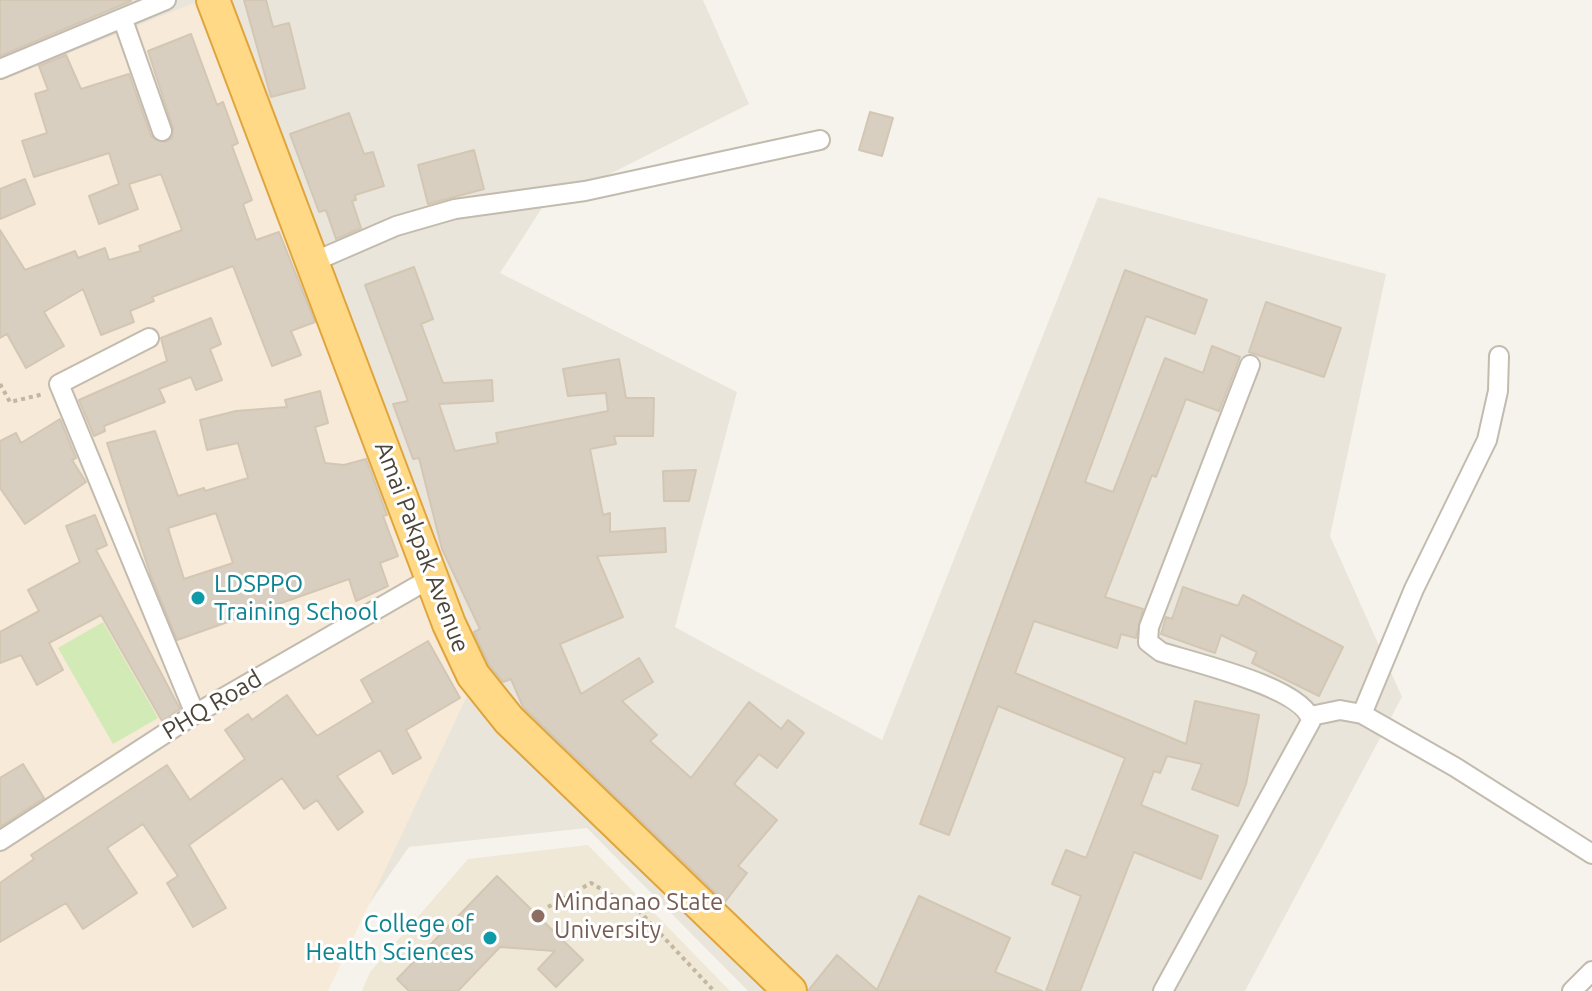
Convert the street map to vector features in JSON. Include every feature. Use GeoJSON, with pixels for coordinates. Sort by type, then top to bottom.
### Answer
{"type":"FeatureCollection","features":[{"type":"Feature","properties":{"kind":"highway","name":"Amai Pakpak Avenue"},"geometry":{"type":"LineString","coordinates":[[213,0],[431,578],[467,662],[488,697],[790,991]]}},
{"type":"Feature","properties":{"kind":"street"},"geometry":{"type":"LineString","coordinates":[[0,69],[166,0]]}},
{"type":"Feature","properties":{"kind":"street"},"geometry":{"type":"LineString","coordinates":[[123,20],[162,131]]}},
{"type":"Feature","properties":{"kind":"street"},"geometry":{"type":"LineString","coordinates":[[313,262],[396,226],[455,209],[585,191],[820,140]]}},
{"type":"Feature","properties":{"kind":"street"},"geometry":{"type":"LineString","coordinates":[[149,338],[59,384],[195,714]]}},
{"type":"Feature","properties":{"kind":"street"},"geometry":{"type":"LineString","coordinates":[[1362,714],[1414,589],[1487,440],[1498,391],[1499,356]]}},
{"type":"Feature","properties":{"kind":"street"},"geometry":{"type":"LineString","coordinates":[[1250,365],[1149,627],[1148,642],[1161,652],[1276,688],[1311,716]]}},
{"type":"Feature","properties":{"kind":"street","name":"PHQ Road"},"geometry":{"type":"LineString","coordinates":[[0,841],[195,714],[431,578]]}},
{"type":"Feature","properties":{"kind":"street"},"geometry":{"type":"LineString","coordinates":[[1311,716],[1340,710],[1362,714],[1455,767],[1592,854]]}},
{"type":"Feature","properties":{"kind":"street"},"geometry":{"type":"LineString","coordinates":[[1163,991],[1307,733],[1311,716]]}},
{"type":"Feature","properties":{"kind":"street"},"geometry":{"type":"LineString","coordinates":[[1572,991],[1592,971]]}},
{"type":"Feature","properties":{"kind":"path"},"geometry":{"type":"LineString","coordinates":[[0,384],[10,402],[40,398],[59,384]]}},
{"type":"Feature","properties":{"kind":"path"},"geometry":{"type":"LineString","coordinates":[[548,907],[591,883],[639,911],[714,991]]}},
{"type":"Feature","properties":{"kind":"shaded area"},"geometry":{"type":"Polygon","coordinates":[[[0,0],[703,0],[749,104],[542,208],[500,273],[737,392],[675,627],[882,740],[1098,197],[1386,274],[1330,536],[1402,697],[1245,991],[748,991],[587,828],[409,847],[308,991],[0,991],[0,0]]]}},
{"type":"Feature","properties":{"kind":"shaded area"},"geometry":{"type":"Polygon","coordinates":[[[194,3],[470,690],[328,991],[0,991],[0,81],[194,3]]]}},
{"type":"Feature","properties":{"kind":"shaded area","name":"Mindanao State University"},"geometry":{"type":"Polygon","coordinates":[[[588,845],[730,991],[362,991],[370,972],[468,859],[588,845]]]}},
{"type":"Feature","properties":{"kind":"green space"},"geometry":{"type":"Polygon","coordinates":[[[103,622],[158,718],[113,744],[58,648],[103,622]]]}},
{"type":"Feature","properties":{"kind":"building"},"geometry":{"type":"Polygon","coordinates":[[[0,0],[131,0],[131,1],[0,56],[0,0]]]}},
{"type":"Feature","properties":{"kind":"building"},"geometry":{"type":"Polygon","coordinates":[[[244,0],[266,0],[273,27],[289,23],[305,88],[271,97],[244,0]]]}},
{"type":"Feature","properties":{"kind":"building"},"geometry":{"type":"Polygon","coordinates":[[[191,34],[217,105],[223,102],[238,143],[232,146],[252,200],[243,204],[256,240],[279,232],[315,322],[291,331],[301,355],[272,366],[233,266],[152,297],[154,301],[130,311],[134,322],[101,335],[83,289],[44,312],[64,346],[26,368],[7,334],[0,338],[0,230],[25,270],[75,251],[78,258],[105,248],[109,260],[141,251],[139,246],[182,230],[161,174],[129,184],[138,209],[99,224],[89,196],[119,184],[109,153],[34,177],[22,141],[47,133],[35,94],[48,90],[39,66],[66,55],[81,89],[129,74],[151,136],[165,142],[172,138],[173,128],[148,51],[191,34]]]}},
{"type":"Feature","properties":{"kind":"building"},"geometry":{"type":"Polygon","coordinates":[[[870,112],[893,118],[882,156],[859,150],[870,112]]]}},
{"type":"Feature","properties":{"kind":"building"},"geometry":{"type":"Polygon","coordinates":[[[349,113],[364,154],[373,152],[384,186],[355,195],[356,200],[352,201],[361,228],[336,239],[326,210],[319,212],[290,134],[349,113]]]}},
{"type":"Feature","properties":{"kind":"building"},"geometry":{"type":"Polygon","coordinates":[[[474,150],[484,189],[428,204],[418,165],[474,150]]]}},
{"type":"Feature","properties":{"kind":"building"},"geometry":{"type":"Polygon","coordinates":[[[25,179],[35,204],[0,219],[0,189],[25,179]]]}},
{"type":"Feature","properties":{"kind":"building"},"geometry":{"type":"Polygon","coordinates":[[[414,267],[433,319],[421,324],[443,383],[492,380],[493,401],[439,404],[455,451],[498,443],[496,433],[608,411],[606,393],[568,396],[563,369],[619,359],[626,398],[654,398],[653,436],[614,436],[616,444],[590,449],[603,515],[610,513],[610,532],[665,528],[666,552],[597,556],[623,617],[560,644],[581,694],[639,658],[653,682],[622,701],[657,735],[650,741],[691,778],[749,702],[781,729],[788,720],[804,733],[777,768],[759,754],[734,784],[777,820],[738,866],[747,873],[725,902],[523,707],[511,679],[503,682],[489,665],[474,632],[480,629],[442,549],[419,458],[413,459],[393,404],[408,401],[365,285],[414,267]]]}},
{"type":"Feature","properties":{"kind":"building"},"geometry":{"type":"Polygon","coordinates":[[[1125,270],[1207,300],[1195,334],[1146,316],[1085,482],[1113,492],[1165,358],[1203,373],[1212,346],[1240,357],[1219,411],[1186,399],[1156,477],[1152,475],[1105,597],[1143,609],[1136,638],[1121,634],[1117,648],[1034,621],[1015,673],[1186,744],[1195,701],[1259,715],[1246,784],[1238,806],[1192,789],[1202,764],[1167,756],[1160,773],[1154,771],[1141,805],[1218,836],[1201,879],[1134,852],[1080,991],[1046,991],[1081,896],[1052,884],[1066,850],[1086,858],[1125,758],[998,706],[949,835],[920,824],[1125,270]]]}},
{"type":"Feature","properties":{"kind":"building"},"geometry":{"type":"Polygon","coordinates":[[[1266,302],[1341,328],[1324,377],[1249,352],[1266,302]]]}},
{"type":"Feature","properties":{"kind":"building"},"geometry":{"type":"Polygon","coordinates":[[[211,318],[221,344],[210,349],[222,380],[196,390],[191,377],[159,389],[165,402],[104,426],[105,431],[94,436],[79,400],[167,361],[161,338],[211,318]]]}},
{"type":"Feature","properties":{"kind":"building"},"geometry":{"type":"Polygon","coordinates":[[[320,391],[328,423],[315,427],[325,463],[344,465],[366,459],[398,556],[380,563],[388,586],[356,601],[349,579],[177,640],[151,576],[107,443],[155,431],[178,496],[204,488],[205,491],[248,478],[238,443],[207,450],[200,420],[236,411],[287,407],[285,400],[320,391]],[[216,513],[168,528],[184,579],[233,563],[216,513]]]}},
{"type":"Feature","properties":{"kind":"building"},"geometry":{"type":"Polygon","coordinates":[[[60,419],[76,458],[72,460],[86,482],[25,524],[0,488],[0,441],[16,433],[21,443],[60,419]]]}},
{"type":"Feature","properties":{"kind":"building"},"geometry":{"type":"Polygon","coordinates":[[[696,470],[689,501],[664,501],[663,471],[696,470]]]}},
{"type":"Feature","properties":{"kind":"building"},"geometry":{"type":"Polygon","coordinates":[[[95,515],[107,545],[96,550],[180,709],[162,721],[101,615],[49,643],[63,670],[37,685],[21,655],[0,663],[0,632],[39,611],[28,590],[80,562],[66,526],[95,515]]]}},
{"type":"Feature","properties":{"kind":"building"},"geometry":{"type":"Polygon","coordinates":[[[1183,587],[1238,606],[1243,595],[1343,647],[1319,696],[1252,663],[1257,652],[1221,635],[1215,653],[1161,634],[1166,617],[1172,619],[1183,587]]]}},
{"type":"Feature","properties":{"kind":"building"},"geometry":{"type":"Polygon","coordinates":[[[428,641],[460,698],[406,730],[421,758],[393,774],[380,750],[337,776],[363,812],[338,830],[317,800],[304,809],[282,778],[189,845],[226,908],[193,927],[167,883],[178,876],[143,824],[107,848],[137,893],[83,929],[66,903],[0,942],[0,883],[34,859],[31,855],[167,765],[190,800],[245,759],[225,730],[248,714],[252,720],[287,695],[317,736],[373,702],[361,680],[428,641]]]}},
{"type":"Feature","properties":{"kind":"building"},"geometry":{"type":"Polygon","coordinates":[[[23,764],[44,798],[0,827],[0,778],[23,764]]]}},
{"type":"Feature","properties":{"kind":"building","name":"College of Health Sciences"},"geometry":{"type":"Polygon","coordinates":[[[497,876],[583,960],[556,987],[538,969],[555,951],[500,947],[458,991],[409,991],[397,979],[497,876]]]}},
{"type":"Feature","properties":{"kind":"building"},"geometry":{"type":"Polygon","coordinates":[[[919,896],[1010,938],[995,972],[1042,991],[808,991],[837,955],[877,990],[919,896]]]}},
{"type":"Feature","properties":{"kind":"place","name":"LDSPPO Training School"},"geometry":{"type":"Point","coordinates":[198,598]}},
{"type":"Feature","properties":{"kind":"place","name":"Mindanao State University"},"geometry":{"type":"Point","coordinates":[538,916]}},
{"type":"Feature","properties":{"kind":"place","name":"College of Health Sciences"},"geometry":{"type":"Point","coordinates":[490,938]}}]}
